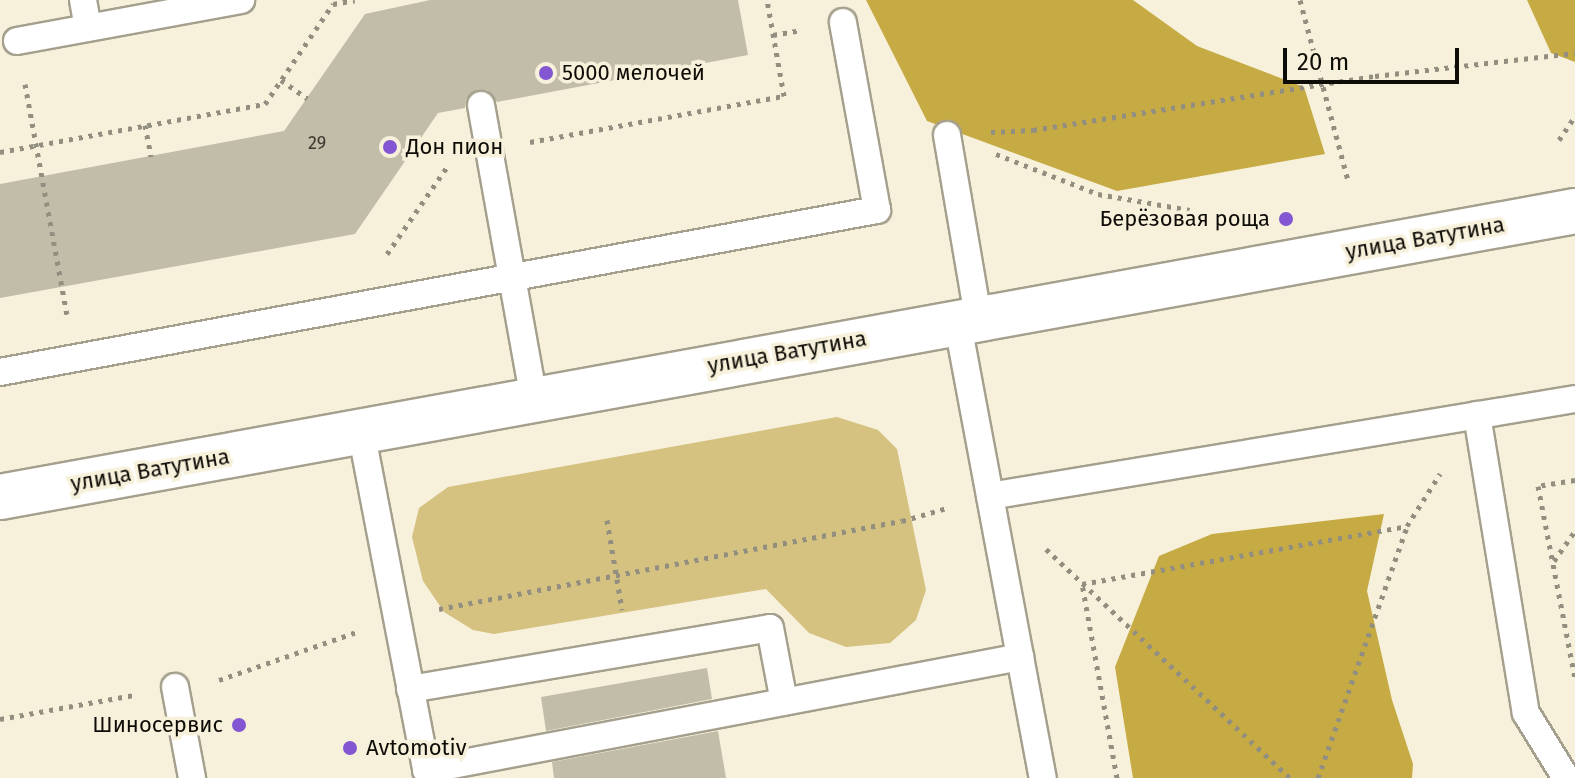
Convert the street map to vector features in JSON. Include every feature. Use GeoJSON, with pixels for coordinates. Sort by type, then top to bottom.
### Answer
{"type":"FeatureCollection","features":[{"type":"Feature","properties":{"kind":"main road","name":"улица Ватутина"},"geometry":{"type":"LineString","coordinates":[[0,497],[1575,211]]}},
{"type":"Feature","properties":{"kind":"lane"},"geometry":{"type":"LineString","coordinates":[[83,0],[88,28]]}},
{"type":"Feature","properties":{"kind":"lane"},"geometry":{"type":"LineString","coordinates":[[17,41],[241,0]]}},
{"type":"Feature","properties":{"kind":"lane"},"geometry":{"type":"LineString","coordinates":[[0,372],[877,210],[843,22]]}},
{"type":"Feature","properties":{"kind":"lane"},"geometry":{"type":"LineString","coordinates":[[481,105],[534,399]]}},
{"type":"Feature","properties":{"kind":"lane"},"geometry":{"type":"LineString","coordinates":[[947,135],[990,496],[1043,778]]}},
{"type":"Feature","properties":{"kind":"lane"},"geometry":{"type":"LineString","coordinates":[[990,496],[1575,399]]}},
{"type":"Feature","properties":{"kind":"lane"},"geometry":{"type":"LineString","coordinates":[[1477,415],[1526,713],[1566,778]]}},
{"type":"Feature","properties":{"kind":"lane"},"geometry":{"type":"LineString","coordinates":[[361,431],[426,770],[1020,657]]}},
{"type":"Feature","properties":{"kind":"lane"},"geometry":{"type":"LineString","coordinates":[[410,689],[770,628],[784,702]]}},
{"type":"Feature","properties":{"kind":"lane"},"geometry":{"type":"LineString","coordinates":[[175,687],[192,778]]}},
{"type":"Feature","properties":{"kind":"path"},"geometry":{"type":"LineString","coordinates":[[0,152],[265,104],[333,4],[355,0]]}},
{"type":"Feature","properties":{"kind":"path"},"geometry":{"type":"LineString","coordinates":[[386,256],[455,156],[784,96],[767,0]]}},
{"type":"Feature","properties":{"kind":"path"},"geometry":{"type":"LineString","coordinates":[[1300,0],[1348,180]]}},
{"type":"Feature","properties":{"kind":"path"},"geometry":{"type":"LineString","coordinates":[[17,41],[74,358]]}},
{"type":"Feature","properties":{"kind":"path"},"geometry":{"type":"LineString","coordinates":[[947,135],[1033,130],[1323,85],[1575,53]]}},
{"type":"Feature","properties":{"kind":"path"},"geometry":{"type":"LineString","coordinates":[[281,80],[307,98]]}},
{"type":"Feature","properties":{"kind":"path"},"geometry":{"type":"LineString","coordinates":[[1559,140],[1575,116]]}},
{"type":"Feature","properties":{"kind":"path"},"geometry":{"type":"LineString","coordinates":[[145,125],[151,156]]}},
{"type":"Feature","properties":{"kind":"path"},"geometry":{"type":"LineString","coordinates":[[947,135],[1098,194],[1190,210]]}},
{"type":"Feature","properties":{"kind":"path"},"geometry":{"type":"LineString","coordinates":[[1575,480],[1538,486],[1575,678]]}},
{"type":"Feature","properties":{"kind":"path"},"geometry":{"type":"LineString","coordinates":[[0,719],[234,677],[397,617],[902,521],[990,496]]}},
{"type":"Feature","properties":{"kind":"path"},"geometry":{"type":"LineString","coordinates":[[607,520],[629,652]]}},
{"type":"Feature","properties":{"kind":"path"},"geometry":{"type":"LineString","coordinates":[[1117,778],[1082,584],[1407,526],[1318,778]]}},
{"type":"Feature","properties":{"kind":"path"},"geometry":{"type":"LineString","coordinates":[[1553,562],[1572,540],[1575,531]]}},
{"type":"Feature","properties":{"kind":"path"},"geometry":{"type":"LineString","coordinates":[[1091,592],[1290,778]]}},
{"type":"Feature","properties":{"kind":"shaded area"},"geometry":{"type":"Polygon","coordinates":[[[866,0],[1133,0],[1197,46],[1304,87],[1325,154],[1117,191],[927,121],[866,0]]]}},
{"type":"Feature","properties":{"kind":"shaded area"},"geometry":{"type":"Polygon","coordinates":[[[1527,0],[1575,0],[1575,62],[1551,53],[1527,0]]]}},
{"type":"Feature","properties":{"kind":"shaded area"},"geometry":{"type":"Polygon","coordinates":[[[837,417],[878,430],[897,449],[926,590],[916,620],[890,643],[846,647],[809,633],[766,589],[494,634],[473,630],[444,612],[423,581],[412,537],[419,508],[448,487],[837,417]]]}},
{"type":"Feature","properties":{"kind":"shaded area"},"geometry":{"type":"Polygon","coordinates":[[[1384,514],[1367,591],[1392,700],[1413,764],[1412,778],[1133,778],[1115,667],[1159,556],[1212,534],[1384,514]]]}},
{"type":"Feature","properties":{"kind":"building"},"geometry":{"type":"Polygon","coordinates":[[[430,0],[738,0],[748,55],[497,102],[487,90],[477,90],[466,99],[465,108],[438,113],[355,234],[0,298],[0,184],[284,131],[365,14],[430,0]]]}},
{"type":"Feature","properties":{"kind":"building"},"geometry":{"type":"Polygon","coordinates":[[[707,668],[712,699],[546,731],[541,697],[707,668]]]}},
{"type":"Feature","properties":{"kind":"building"},"geometry":{"type":"Polygon","coordinates":[[[718,731],[726,778],[554,778],[552,762],[718,731]]]}},
{"type":"Feature","properties":{"kind":"place","name":"5000 мелочей"},"geometry":{"type":"Point","coordinates":[546,73]}},
{"type":"Feature","properties":{"kind":"place","name":"Дон пион"},"geometry":{"type":"Point","coordinates":[390,147]}},
{"type":"Feature","properties":{"kind":"place","name":"Берёзовая роща"},"geometry":{"type":"Point","coordinates":[1286,219]}},
{"type":"Feature","properties":{"kind":"place","name":"Шиносервис"},"geometry":{"type":"Point","coordinates":[239,725]}},
{"type":"Feature","properties":{"kind":"place","name":"Avtomotiv"},"geometry":{"type":"Point","coordinates":[350,748]}}]}
